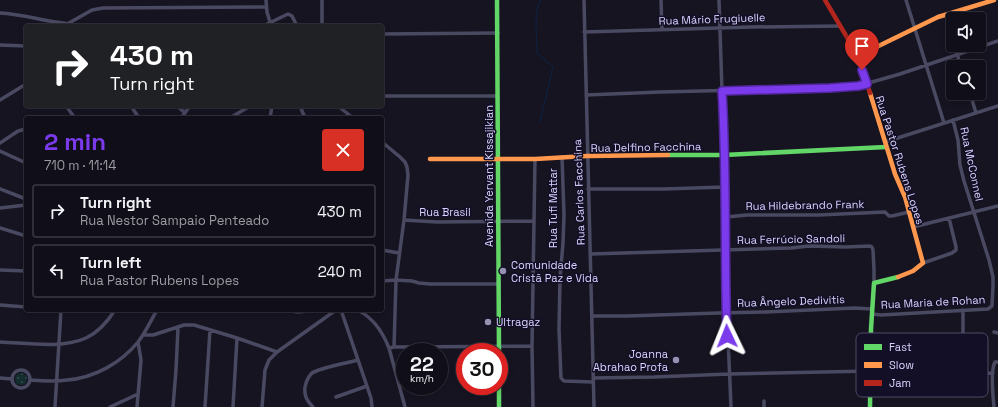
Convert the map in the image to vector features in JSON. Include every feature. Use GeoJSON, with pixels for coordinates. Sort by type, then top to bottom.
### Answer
{"type":"FeatureCollection","features":[{"type":"Feature","properties":{"kind":"street"},"geometry":{"type":"LineString","coordinates":[[266,0],[266,7],[270,22]]}},
{"type":"Feature","properties":{"kind":"street"},"geometry":{"type":"LineString","coordinates":[[322,0],[322,24]]}},
{"type":"Feature","properties":{"kind":"street","name":"Avenida Yervant Kissajikian"},"geometry":{"type":"LineString","coordinates":[[497,0],[499,343]]}},
{"type":"Feature","properties":{"kind":"street","name":"Rua Carlos Facchina"},"geometry":{"type":"LineString","coordinates":[[584,0],[594,407]]}},
{"type":"Feature","properties":{"kind":"street"},"geometry":{"type":"LineString","coordinates":[[661,0],[662,30]]}},
{"type":"Feature","properties":{"kind":"street"},"geometry":{"type":"LineString","coordinates":[[720,0],[726,217],[726,313],[731,407]]}},
{"type":"Feature","properties":{"kind":"street","name":"Rua Pastor Rubens Lopes"},"geometry":{"type":"LineString","coordinates":[[825,0],[858,56],[909,212],[923,263]]}},
{"type":"Feature","properties":{"kind":"street"},"geometry":{"type":"LineString","coordinates":[[906,0],[944,123]]}},
{"type":"Feature","properties":{"kind":"street"},"geometry":{"type":"LineString","coordinates":[[858,56],[938,17],[994,0]]}},
{"type":"Feature","properties":{"kind":"street"},"geometry":{"type":"LineString","coordinates":[[0,13],[32,17],[56,24],[69,23],[92,10],[103,8],[266,7]]}},
{"type":"Feature","properties":{"kind":"street"},"geometry":{"type":"LineString","coordinates":[[266,24],[285,14],[290,14],[296,24]]}},
{"type":"Feature","properties":{"kind":"street","name":"Rua Mário Frugiuelle"},"geometry":{"type":"LineString","coordinates":[[584,32],[840,26]]}},
{"type":"Feature","properties":{"kind":"street"},"geometry":{"type":"LineString","coordinates":[[384,34],[498,33]]}},
{"type":"Feature","properties":{"kind":"street"},"geometry":{"type":"LineString","coordinates":[[586,95],[858,86],[998,41]]}},
{"type":"Feature","properties":{"kind":"street"},"geometry":{"type":"LineString","coordinates":[[0,45],[24,46]]}},
{"type":"Feature","properties":{"kind":"street"},"geometry":{"type":"LineString","coordinates":[[957,54],[959,60]]}},
{"type":"Feature","properties":{"kind":"street"},"geometry":{"type":"LineString","coordinates":[[0,100],[24,85]]}},
{"type":"Feature","properties":{"kind":"street"},"geometry":{"type":"LineString","coordinates":[[384,96],[497,96]]}},
{"type":"Feature","properties":{"kind":"street"},"geometry":{"type":"LineString","coordinates":[[972,100],[976,113]]}},
{"type":"Feature","properties":{"kind":"street","name":"Rua Delfino Facchina"},"geometry":{"type":"LineString","coordinates":[[430,159],[724,155],[878,148],[944,123],[998,106]]}},
{"type":"Feature","properties":{"kind":"street"},"geometry":{"type":"LineString","coordinates":[[179,108],[185,113]]}},
{"type":"Feature","properties":{"kind":"street"},"geometry":{"type":"LineString","coordinates":[[183,116],[189,108]]}},
{"type":"Feature","properties":{"kind":"street"},"geometry":{"type":"LineString","coordinates":[[233,116],[247,108]]}},
{"type":"Feature","properties":{"kind":"street"},"geometry":{"type":"LineString","coordinates":[[340,108],[350,116]]}},
{"type":"Feature","properties":{"kind":"street","name":"Rua McConnel"},"geometry":{"type":"LineString","coordinates":[[953,120],[958,140],[960,165],[964,181],[993,277],[992,305]]}},
{"type":"Feature","properties":{"kind":"street"},"geometry":{"type":"LineString","coordinates":[[0,143],[18,131],[24,130]]}},
{"type":"Feature","properties":{"kind":"street"},"geometry":{"type":"LineString","coordinates":[[384,144],[405,162],[408,176],[396,280],[394,347]]}},
{"type":"Feature","properties":{"kind":"street"},"geometry":{"type":"LineString","coordinates":[[0,151],[24,162]]}},
{"type":"Feature","properties":{"kind":"street","name":"Rua Tufi Mattar"},"geometry":{"type":"LineString","coordinates":[[562,157],[564,215],[560,278],[561,378],[564,381],[593,380]]}},
{"type":"Feature","properties":{"kind":"street"},"geometry":{"type":"LineString","coordinates":[[533,407],[532,346],[534,158]]}},
{"type":"Feature","properties":{"kind":"street"},"geometry":{"type":"LineString","coordinates":[[588,189],[725,187]]}},
{"type":"Feature","properties":{"kind":"street"},"geometry":{"type":"LineString","coordinates":[[0,189],[24,197]]}},
{"type":"Feature","properties":{"kind":"street"},"geometry":{"type":"LineString","coordinates":[[0,208],[24,206]]}},
{"type":"Feature","properties":{"kind":"street"},"geometry":{"type":"LineString","coordinates":[[913,227],[998,206]]}},
{"type":"Feature","properties":{"kind":"street","name":"Rua Hildebrando Frank"},"geometry":{"type":"LineString","coordinates":[[726,217],[748,215],[819,215],[885,212],[889,216],[892,216],[909,212]]}},
{"type":"Feature","properties":{"kind":"street"},"geometry":{"type":"LineString","coordinates":[[871,333],[874,283],[916,270],[923,263],[952,253],[956,250],[949,218]]}},
{"type":"Feature","properties":{"kind":"street","name":"Rua Brasil"},"geometry":{"type":"LineString","coordinates":[[404,220],[437,222],[534,221]]}},
{"type":"Feature","properties":{"kind":"street"},"geometry":{"type":"LineString","coordinates":[[0,228],[24,235]]}},
{"type":"Feature","properties":{"kind":"street","name":"Rua Ferrúcio Sandoli"},"geometry":{"type":"LineString","coordinates":[[590,254],[791,248],[809,246],[868,246],[872,247],[873,250],[874,283]]}},
{"type":"Feature","properties":{"kind":"street"},"geometry":{"type":"LineString","coordinates":[[384,250],[399,253]]}},
{"type":"Feature","properties":{"kind":"street"},"geometry":{"type":"LineString","coordinates":[[0,270],[24,271]]}},
{"type":"Feature","properties":{"kind":"street"},"geometry":{"type":"LineString","coordinates":[[384,281],[412,281],[419,284],[499,284]]}},
{"type":"Feature","properties":{"kind":"street"},"geometry":{"type":"LineString","coordinates":[[0,305],[24,307]]}},
{"type":"Feature","properties":{"kind":"street","name":"Rua Maria de Rohan"},"geometry":{"type":"LineString","coordinates":[[872,314],[988,309],[991,308],[992,305]]}},
{"type":"Feature","properties":{"kind":"street","name":"Rua Ângelo Dedivitis"},"geometry":{"type":"LineString","coordinates":[[592,316],[766,312],[854,308],[872,309]]}},
{"type":"Feature","properties":{"kind":"street"},"geometry":{"type":"LineString","coordinates":[[963,310],[963,333]]}},
{"type":"Feature","properties":{"kind":"street"},"geometry":{"type":"LineString","coordinates":[[55,407],[61,312]]}},
{"type":"Feature","properties":{"kind":"street"},"geometry":{"type":"LineString","coordinates":[[0,342],[59,344],[73,342],[87,338],[107,322],[114,312]]}},
{"type":"Feature","properties":{"kind":"street"},"geometry":{"type":"LineString","coordinates":[[30,380],[68,380],[81,378],[104,370],[123,357],[138,342],[156,312]]}},
{"type":"Feature","properties":{"kind":"street"},"geometry":{"type":"LineString","coordinates":[[262,407],[265,370],[269,360],[276,352],[333,312]]}},
{"type":"Feature","properties":{"kind":"street"},"geometry":{"type":"LineString","coordinates":[[342,312],[371,398],[372,407]]}},
{"type":"Feature","properties":{"kind":"street"},"geometry":{"type":"LineString","coordinates":[[360,312],[368,317],[382,333],[389,348],[405,407]]}},
{"type":"Feature","properties":{"kind":"street"},"geometry":{"type":"LineString","coordinates":[[143,335],[153,335],[189,325],[237,338],[276,352]]}},
{"type":"Feature","properties":{"kind":"street"},"geometry":{"type":"LineString","coordinates":[[173,407],[178,328]]}},
{"type":"Feature","properties":{"kind":"street"},"geometry":{"type":"LineString","coordinates":[[205,407],[210,330]]}},
{"type":"Feature","properties":{"kind":"street"},"geometry":{"type":"LineString","coordinates":[[233,407],[237,338]]}},
{"type":"Feature","properties":{"kind":"street"},"geometry":{"type":"LineString","coordinates":[[137,407],[141,360],[138,342]]}},
{"type":"Feature","properties":{"kind":"street"},"geometry":{"type":"LineString","coordinates":[[389,348],[456,346]]}},
{"type":"Feature","properties":{"kind":"street"},"geometry":{"type":"LineString","coordinates":[[508,346],[532,346]]}},
{"type":"Feature","properties":{"kind":"street"},"geometry":{"type":"LineString","coordinates":[[313,407],[309,404],[305,396],[309,376],[316,371],[358,360]]}},
{"type":"Feature","properties":{"kind":"street"},"geometry":{"type":"LineString","coordinates":[[994,407],[993,373],[994,364],[997,362]]}},
{"type":"Feature","properties":{"kind":"street"},"geometry":{"type":"LineString","coordinates":[[22,370],[25,371],[30,377],[29,384],[23,388],[16,386],[12,379],[15,373],[22,370]]}},
{"type":"Feature","properties":{"kind":"street"},"geometry":{"type":"LineString","coordinates":[[988,373],[993,373]]}},
{"type":"Feature","properties":{"kind":"street"},"geometry":{"type":"LineString","coordinates":[[593,380],[729,374],[856,374]]}},
{"type":"Feature","properties":{"kind":"street"},"geometry":{"type":"LineString","coordinates":[[0,378],[12,379]]}},
{"type":"Feature","properties":{"kind":"street"},"geometry":{"type":"LineString","coordinates":[[336,397],[367,386]]}},
{"type":"Feature","properties":{"kind":"street"},"geometry":{"type":"LineString","coordinates":[[110,407],[138,394]]}},
{"type":"Feature","properties":{"kind":"street"},"geometry":{"type":"LineString","coordinates":[[498,395],[498,407]]}},
{"type":"Feature","properties":{"kind":"street"},"geometry":{"type":"LineString","coordinates":[[870,397],[870,407]]}},
{"type":"Feature","properties":{"kind":"street"},"geometry":{"type":"LineString","coordinates":[[764,401],[764,407]]}},
{"type":"Feature","properties":{"kind":"green space"},"geometry":{"type":"Polygon","coordinates":[[[23,373],[26,374],[26,384],[19,385],[16,384],[15,377],[16,374],[23,373]]]}},
{"type":"Feature","properties":{"kind":"waterway"},"geometry":{"type":"LineString","coordinates":[[540,122],[553,67],[537,53],[536,17],[541,0]]}},
{"type":"Feature","properties":{"kind":"traffic: fast"},"geometry":{"type":"LineString","coordinates":[[497,0],[499,343]]}},
{"type":"Feature","properties":{"kind":"traffic: fast"},"geometry":{"type":"LineString","coordinates":[[668,155],[724,155],[886,147]]}},
{"type":"Feature","properties":{"kind":"traffic: fast"},"geometry":{"type":"LineString","coordinates":[[871,333],[874,283],[898,277]]}},
{"type":"Feature","properties":{"kind":"traffic: fast"},"geometry":{"type":"LineString","coordinates":[[499,395],[499,407]]}},
{"type":"Feature","properties":{"kind":"traffic: fast"},"geometry":{"type":"LineString","coordinates":[[870,397],[870,407]]}},
{"type":"Feature","properties":{"kind":"traffic: slow"},"geometry":{"type":"LineString","coordinates":[[858,56],[938,17],[994,0]]}},
{"type":"Feature","properties":{"kind":"traffic: slow"},"geometry":{"type":"LineString","coordinates":[[870,93],[895,174],[905,197],[923,263],[913,271],[898,277]]}},
{"type":"Feature","properties":{"kind":"traffic: slow"},"geometry":{"type":"LineString","coordinates":[[430,159],[535,159],[587,156],[668,155]]}},
{"type":"Feature","properties":{"kind":"traffic: jam"},"geometry":{"type":"LineString","coordinates":[[825,0],[858,56],[870,93]]}},
{"type":"Feature","properties":{"kind":"place","name":"Comunidade Cristã Paz e Vida"},"geometry":{"type":"Point","coordinates":[503,271]}},
{"type":"Feature","properties":{"kind":"place","name":"Ultragaz"},"geometry":{"type":"Point","coordinates":[488,322]}},
{"type":"Feature","properties":{"kind":"place","name":"Joanna Abrahao Profa"},"geometry":{"type":"Point","coordinates":[676,360]}},
{"type":"Feature","properties":{"kind":"route"},"geometry":{"type":"LineString","coordinates":[[727,336],[725,250],[726,217],[722,91],[858,86],[867,84],[862,70]]}}]}
